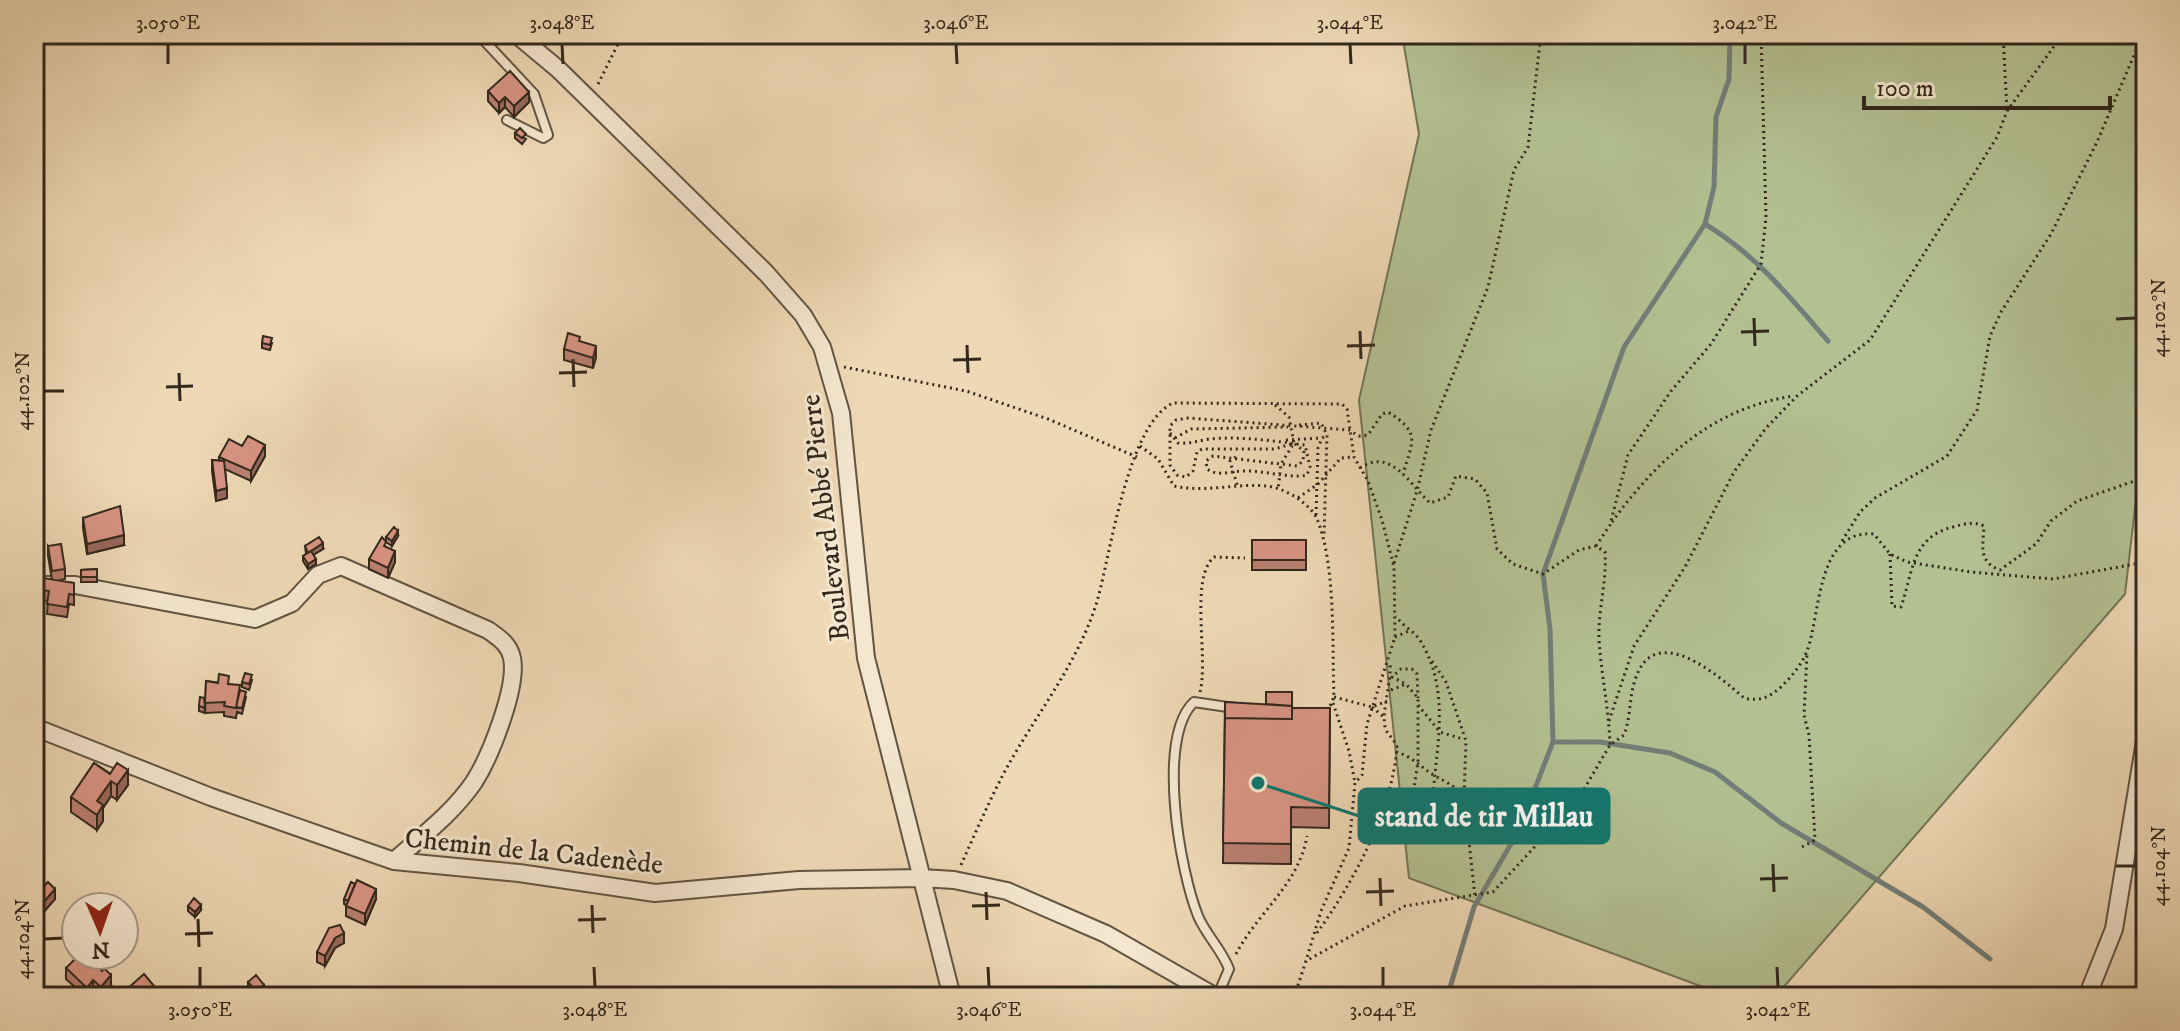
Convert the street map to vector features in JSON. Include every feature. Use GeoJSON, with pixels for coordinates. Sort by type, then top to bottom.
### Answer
{"type":"FeatureCollection","features":[{"type":"Feature","properties":{"kind":"street","name":"Boulevard Abbé Pierre"},"geometry":{"type":"LineString","coordinates":[[519,35],[786,294],[814,332],[829,364],[845,443],[866,658],[952,997]]}},
{"type":"Feature","properties":{"kind":"street"},"geometry":{"type":"LineString","coordinates":[[34,585],[75,585],[255,619],[292,603],[318,575],[341,566],[488,630],[507,644],[513,660],[508,696],[493,744],[474,782],[443,817],[394,861]]}},
{"type":"Feature","properties":{"kind":"street","name":"Chemin de la Cadenède"},"geometry":{"type":"LineString","coordinates":[[34,727],[211,797],[394,861],[519,873],[655,893],[799,880],[922,878],[954,880],[1007,891],[1049,906],[1106,934],[1217,997]]}},
{"type":"Feature","properties":{"kind":"street"},"geometry":{"type":"LineString","coordinates":[[2087,997],[2114,929],[2146,735]]}},
{"type":"Feature","properties":{"kind":"lane"},"geometry":{"type":"LineString","coordinates":[[478,34],[534,94],[548,135],[543,138],[507,120]]}},
{"type":"Feature","properties":{"kind":"lane"},"geometry":{"type":"LineString","coordinates":[[1217,997],[1229,969],[1199,918],[1176,828],[1179,733],[1184,711],[1194,702],[1208,701],[1249,712]]}},
{"type":"Feature","properties":{"kind":"path"},"geometry":{"type":"LineString","coordinates":[[586,97],[613,60],[623,34]]}},
{"type":"Feature","properties":{"kind":"path"},"geometry":{"type":"LineString","coordinates":[[1394,567],[1431,430],[1478,318],[1495,264],[1501,218],[1514,170],[1528,147],[1541,34]]}},
{"type":"Feature","properties":{"kind":"path"},"geometry":{"type":"LineString","coordinates":[[1610,525],[1628,455],[1671,391],[1711,344],[1761,264],[1766,217],[1761,34]]}},
{"type":"Feature","properties":{"kind":"path"},"geometry":{"type":"LineString","coordinates":[[2003,34],[2007,111]]}},
{"type":"Feature","properties":{"kind":"path"},"geometry":{"type":"LineString","coordinates":[[1609,721],[1634,646],[1685,567],[1734,472],[1766,428],[1797,396],[1870,340],[1997,137],[2007,111],[2063,34]]}},
{"type":"Feature","properties":{"kind":"path"},"geometry":{"type":"LineString","coordinates":[[1802,847],[1815,840],[1809,735],[1804,715],[1807,650],[1823,583],[1840,544],[1860,512],[1875,498],[1947,456],[1977,410],[1990,336],[2001,312],[2051,234],[2097,142],[2143,34]]}},
{"type":"Feature","properties":{"kind":"path"},"geometry":{"type":"LineString","coordinates":[[829,364],[966,391],[1048,419],[1137,457]]}},
{"type":"Feature","properties":{"kind":"path"},"geometry":{"type":"LineString","coordinates":[[1360,468],[1372,459],[1380,459],[1403,474],[1430,503],[1439,503],[1448,497],[1456,476],[1475,479],[1487,493],[1497,549],[1513,564],[1543,574],[1579,550],[1596,546],[1639,484],[1680,444],[1731,414],[1768,400],[1797,396]]}},
{"type":"Feature","properties":{"kind":"path"},"geometry":{"type":"LineString","coordinates":[[954,880],[1005,771],[1060,681],[1083,634],[1097,600],[1112,529],[1148,425],[1159,410],[1173,403],[1342,404],[1347,409],[1354,457],[1382,520],[1394,567],[1396,616],[1390,661],[1372,707],[1364,738],[1362,775],[1355,783]]}},
{"type":"Feature","properties":{"kind":"path"},"geometry":{"type":"LineString","coordinates":[[1272,404],[1289,417],[1294,441],[1304,451],[1303,461],[1297,466],[1213,456],[1206,461],[1211,473],[1307,475],[1322,438]]}},
{"type":"Feature","properties":{"kind":"path"},"geometry":{"type":"LineString","coordinates":[[1326,428],[1349,430],[1359,436],[1368,435],[1382,414],[1388,412],[1402,420],[1412,433],[1414,445],[1403,474]]}},
{"type":"Feature","properties":{"kind":"path"},"geometry":{"type":"LineString","coordinates":[[1289,426],[1188,418],[1176,420],[1170,426],[1170,465],[1177,475],[1186,477],[1193,471],[1197,452],[1202,449],[1275,449],[1294,441],[1305,445],[1310,467]]}},
{"type":"Feature","properties":{"kind":"path"},"geometry":{"type":"LineString","coordinates":[[1170,447],[1179,433],[1191,429],[1321,423],[1326,428],[1323,539],[1334,697],[1323,722]]}},
{"type":"Feature","properties":{"kind":"path"},"geometry":{"type":"LineString","coordinates":[[1170,433],[1174,439],[1187,444],[1209,439],[1294,441],[1327,435]]}},
{"type":"Feature","properties":{"kind":"path"},"geometry":{"type":"LineString","coordinates":[[1278,490],[1281,464],[1294,441]]}},
{"type":"Feature","properties":{"kind":"path"},"geometry":{"type":"LineString","coordinates":[[1140,446],[1158,459],[1174,486],[1190,490],[1268,486],[1297,498],[1316,515]]}},
{"type":"Feature","properties":{"kind":"path"},"geometry":{"type":"LineString","coordinates":[[1318,448],[1316,515],[1323,539]]}},
{"type":"Feature","properties":{"kind":"path"},"geometry":{"type":"LineString","coordinates":[[1236,457],[1230,461],[1238,488]]}},
{"type":"Feature","properties":{"kind":"path"},"geometry":{"type":"LineString","coordinates":[[1297,498],[1318,484],[1341,458],[1354,457]]}},
{"type":"Feature","properties":{"kind":"path"},"geometry":{"type":"LineString","coordinates":[[1890,554],[1892,606],[1901,607],[1913,564],[1926,539],[1937,531],[1976,522],[1984,526],[1983,557],[1988,565],[2000,570],[2036,544],[2051,521],[2077,501],[2146,477]]}},
{"type":"Feature","properties":{"kind":"path"},"geometry":{"type":"LineString","coordinates":[[1840,544],[1864,533],[1874,534],[1890,554],[1913,564],[2053,579],[2146,562]]}},
{"type":"Feature","properties":{"kind":"path"},"geometry":{"type":"LineString","coordinates":[[1596,546],[1605,552],[1607,582],[1600,604],[1599,637],[1610,745]]}},
{"type":"Feature","properties":{"kind":"path"},"geometry":{"type":"LineString","coordinates":[[1194,702],[1202,675],[1202,577],[1207,564],[1214,557],[1245,558]]}},
{"type":"Feature","properties":{"kind":"path"},"geometry":{"type":"LineString","coordinates":[[1396,616],[1402,625],[1413,631],[1446,682],[1466,741],[1464,795],[1475,897]]}},
{"type":"Feature","properties":{"kind":"path"},"geometry":{"type":"LineString","coordinates":[[1395,637],[1402,631],[1413,631]]}},
{"type":"Feature","properties":{"kind":"path"},"geometry":{"type":"LineString","coordinates":[[1306,961],[1405,906],[1493,892],[1519,868],[1577,801],[1610,745],[1624,735],[1635,681],[1641,666],[1653,657],[1669,652],[1682,654],[1720,677],[1744,698],[1754,701],[1766,698],[1784,684],[1807,650]]}},
{"type":"Feature","properties":{"kind":"path"},"geometry":{"type":"LineString","coordinates":[[1392,677],[1401,669],[1412,669],[1417,674],[1418,762],[1412,801],[1419,813],[1426,813],[1432,808],[1440,732],[1437,681],[1431,660]]}},
{"type":"Feature","properties":{"kind":"path"},"geometry":{"type":"LineString","coordinates":[[1315,936],[1365,848],[1388,789],[1396,752],[1385,718],[1391,690],[1390,661]]}},
{"type":"Feature","properties":{"kind":"path"},"geometry":{"type":"LineString","coordinates":[[1392,677],[1406,684],[1418,698]]}},
{"type":"Feature","properties":{"kind":"path"},"geometry":{"type":"LineString","coordinates":[[1391,690],[1406,684]]}},
{"type":"Feature","properties":{"kind":"path"},"geometry":{"type":"LineString","coordinates":[[1334,697],[1372,707],[1385,718]]}},
{"type":"Feature","properties":{"kind":"path"},"geometry":{"type":"LineString","coordinates":[[1372,707],[1388,700]]}},
{"type":"Feature","properties":{"kind":"path"},"geometry":{"type":"LineString","coordinates":[[1294,997],[1321,911],[1349,848],[1355,783],[1349,751],[1333,703]]}},
{"type":"Feature","properties":{"kind":"path"},"geometry":{"type":"LineString","coordinates":[[1418,705],[1440,732],[1466,741]]}},
{"type":"Feature","properties":{"kind":"path"},"geometry":{"type":"LineString","coordinates":[[1396,752],[1418,762],[1434,776],[1448,780],[1464,795]]}},
{"type":"Feature","properties":{"kind":"path"},"geometry":{"type":"LineString","coordinates":[[1229,969],[1255,921],[1299,868],[1307,836]]}},
{"type":"Feature","properties":{"kind":"green space"},"geometry":{"type":"Polygon","coordinates":[[[1402,34],[2146,34],[2146,413],[2125,594],[1775,997],[1730,997],[1409,878],[1359,400],[1419,134],[1402,34]]]}},
{"type":"Feature","properties":{"kind":"building"},"geometry":{"type":"Polygon","coordinates":[[[510,71],[529,92],[514,106],[505,97],[499,103],[488,91],[510,71]]]}},
{"type":"Feature","properties":{"kind":"building"},"geometry":{"type":"Polygon","coordinates":[[[520,128],[526,134],[522,138],[515,133],[520,128]]]}},
{"type":"Feature","properties":{"kind":"building"},"geometry":{"type":"Polygon","coordinates":[[[568,333],[580,337],[579,341],[596,346],[593,358],[564,349],[568,333]]]}},
{"type":"Feature","properties":{"kind":"building"},"geometry":{"type":"Polygon","coordinates":[[[263,336],[272,338],[270,345],[262,343],[263,336]]]}},
{"type":"Feature","properties":{"kind":"building"},"geometry":{"type":"Polygon","coordinates":[[[248,436],[265,445],[251,471],[219,457],[229,439],[242,446],[248,436]]]}},
{"type":"Feature","properties":{"kind":"building"},"geometry":{"type":"Polygon","coordinates":[[[212,460],[224,461],[227,488],[216,491],[212,460]]]}},
{"type":"Feature","properties":{"kind":"building"},"geometry":{"type":"Polygon","coordinates":[[[120,506],[124,535],[87,544],[83,518],[120,506]]]}},
{"type":"Feature","properties":{"kind":"building"},"geometry":{"type":"Polygon","coordinates":[[[394,527],[398,531],[392,541],[386,537],[394,527]]]}},
{"type":"Feature","properties":{"kind":"building"},"geometry":{"type":"Polygon","coordinates":[[[319,537],[323,543],[308,553],[305,546],[319,537]]]}},
{"type":"Feature","properties":{"kind":"building"},"geometry":{"type":"Polygon","coordinates":[[[382,537],[386,542],[384,546],[395,551],[388,568],[369,559],[382,537]]]}},
{"type":"Feature","properties":{"kind":"building"},"geometry":{"type":"Polygon","coordinates":[[[1252,540],[1306,540],[1306,560],[1252,560],[1252,540]]]}},
{"type":"Feature","properties":{"kind":"building"},"geometry":{"type":"Polygon","coordinates":[[[61,544],[65,569],[52,571],[48,546],[61,544]]]}},
{"type":"Feature","properties":{"kind":"building"},"geometry":{"type":"Polygon","coordinates":[[[311,551],[316,559],[308,564],[303,556],[311,551]]]}},
{"type":"Feature","properties":{"kind":"building"},"geometry":{"type":"Polygon","coordinates":[[[97,569],[97,577],[81,577],[81,570],[97,569]]]}},
{"type":"Feature","properties":{"kind":"building"},"geometry":{"type":"Polygon","coordinates":[[[37,577],[74,583],[74,595],[69,594],[67,607],[47,604],[49,591],[35,589],[37,577]]]}},
{"type":"Feature","properties":{"kind":"building"},"geometry":{"type":"Polygon","coordinates":[[[245,673],[252,675],[249,684],[242,682],[245,673]]]}},
{"type":"Feature","properties":{"kind":"building"},"geometry":{"type":"Polygon","coordinates":[[[219,674],[229,676],[228,684],[240,685],[236,708],[224,706],[225,702],[205,703],[206,681],[218,683],[219,674]]]}},
{"type":"Feature","properties":{"kind":"building"},"geometry":{"type":"Polygon","coordinates":[[[240,690],[246,692],[242,708],[236,707],[240,690]]]}},
{"type":"Feature","properties":{"kind":"building"},"geometry":{"type":"Polygon","coordinates":[[[1266,692],[1292,692],[1292,706],[1266,704],[1266,692]]]}},
{"type":"Feature","properties":{"kind":"building"},"geometry":{"type":"Polygon","coordinates":[[[200,697],[204,698],[205,708],[199,706],[200,697]]]}},
{"type":"Feature","properties":{"kind":"building"},"geometry":{"type":"Polygon","coordinates":[[[1225,702],[1292,706],[1292,719],[1225,718],[1225,702]]]}},
{"type":"Feature","properties":{"kind":"building"},"geometry":{"type":"Polygon","coordinates":[[[1292,708],[1330,708],[1329,808],[1291,807],[1291,844],[1223,843],[1225,718],[1292,719],[1292,708]]]}},
{"type":"Feature","properties":{"kind":"building"},"geometry":{"type":"Polygon","coordinates":[[[94,763],[110,774],[117,763],[128,770],[117,785],[111,781],[97,801],[103,805],[97,815],[71,797],[94,763]]]}},
{"type":"Feature","properties":{"kind":"building"},"geometry":{"type":"Polygon","coordinates":[[[34,880],[42,888],[48,882],[55,889],[42,904],[34,898],[34,880]]]}},
{"type":"Feature","properties":{"kind":"building"},"geometry":{"type":"Polygon","coordinates":[[[357,880],[376,889],[365,914],[346,906],[357,880]]]}},
{"type":"Feature","properties":{"kind":"building"},"geometry":{"type":"Polygon","coordinates":[[[351,882],[355,884],[348,901],[344,899],[351,882]]]}},
{"type":"Feature","properties":{"kind":"building"},"geometry":{"type":"Polygon","coordinates":[[[194,898],[201,905],[195,912],[188,906],[194,898]]]}},
{"type":"Feature","properties":{"kind":"building"},"geometry":{"type":"Polygon","coordinates":[[[340,925],[344,933],[335,938],[325,956],[317,952],[329,928],[340,925]]]}},
{"type":"Feature","properties":{"kind":"building"},"geometry":{"type":"Polygon","coordinates":[[[69,971],[107,971],[111,975],[101,987],[93,980],[87,988],[69,971]]]}},
{"type":"Feature","properties":{"kind":"building"},"geometry":{"type":"Polygon","coordinates":[[[144,974],[154,986],[149,991],[157,997],[131,997],[126,990],[144,974]]]}},
{"type":"Feature","properties":{"kind":"building"},"geometry":{"type":"Polygon","coordinates":[[[256,975],[264,985],[256,991],[248,982],[256,975]]]}},
{"type":"Feature","properties":{"kind":"building"},"geometry":{"type":"Polygon","coordinates":[[[34,984],[50,996],[50,997],[34,997],[34,984]]]}},
{"type":"Feature","properties":{"kind":"waterway"},"geometry":{"type":"LineString","coordinates":[[1451,997],[1449,991],[1474,907],[1518,832],[1553,742],[1550,629],[1543,574],[1624,347],[1705,224],[1714,187],[1716,117],[1729,79],[1730,34]]}},
{"type":"Feature","properties":{"kind":"waterway"},"geometry":{"type":"LineString","coordinates":[[1705,224],[1756,263],[1828,341]]}},
{"type":"Feature","properties":{"kind":"waterway"},"geometry":{"type":"LineString","coordinates":[[1553,742],[1600,742],[1670,753],[1715,772],[1781,823],[1923,907],[1990,959]]}},
{"type":"Feature","properties":{"kind":"place","name":"stand de tir Millau"},"geometry":{"type":"Point","coordinates":[1258,783]}}]}
